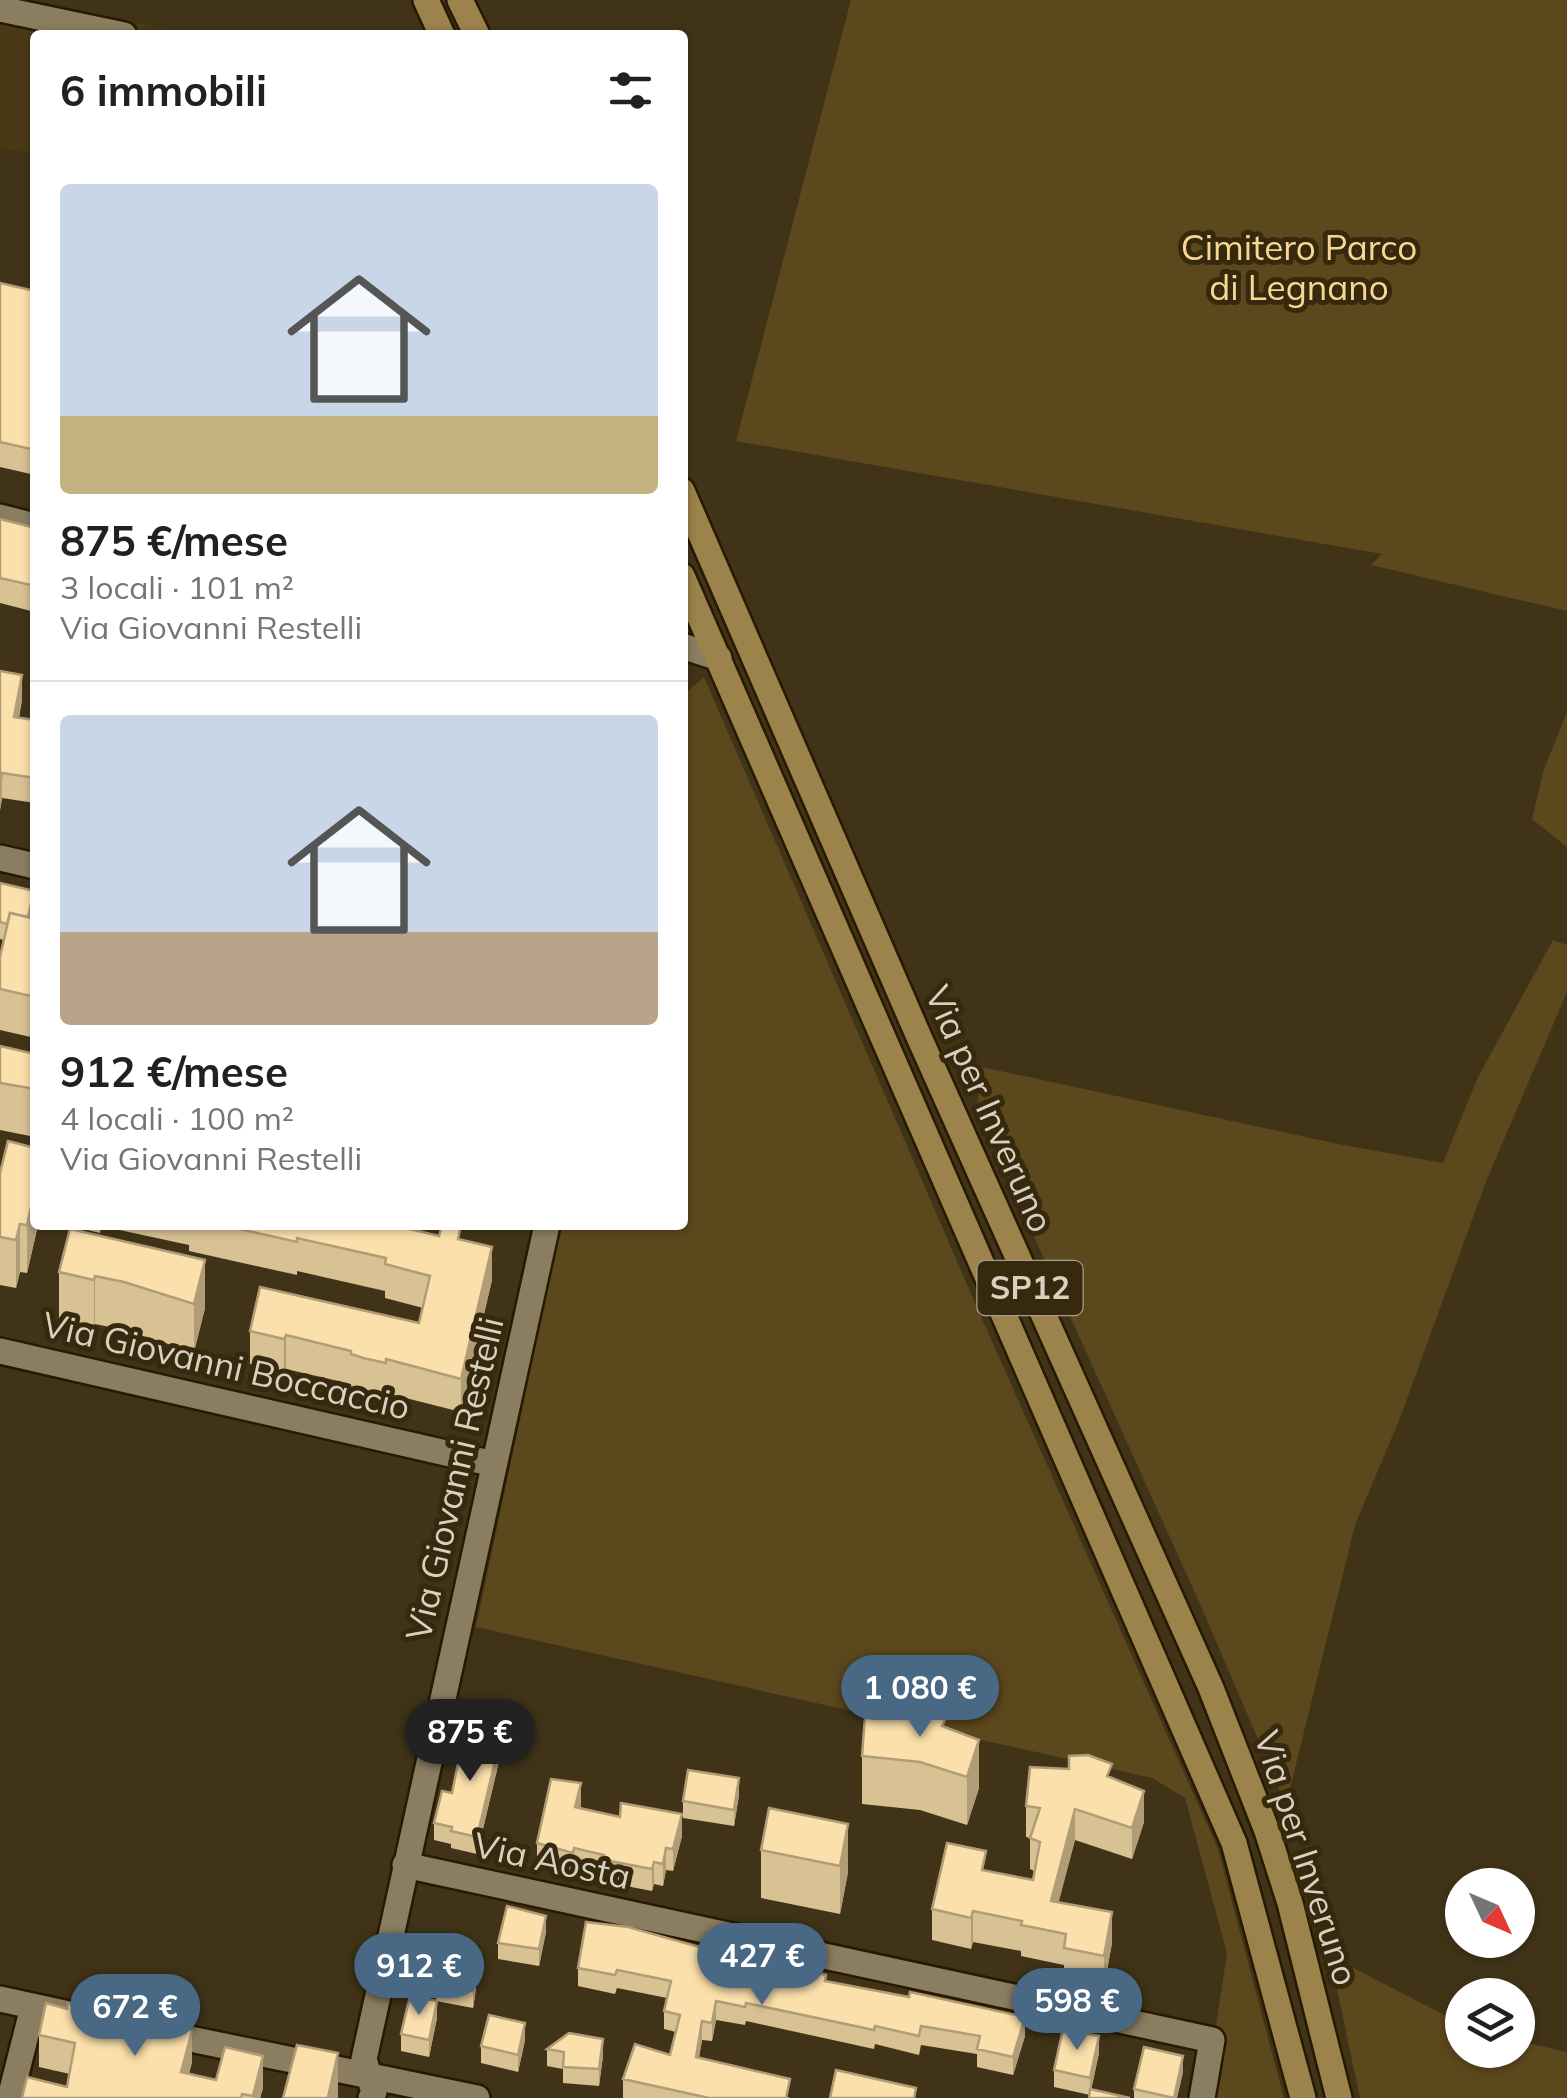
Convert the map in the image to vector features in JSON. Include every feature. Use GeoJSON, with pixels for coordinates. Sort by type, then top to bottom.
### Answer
{"type":"FeatureCollection","features":[{"type":"Feature","properties":{"kind":"main road"},"geometry":{"type":"LineString","coordinates":[[426,0],[440,30]]}},
{"type":"Feature","properties":{"kind":"main road"},"geometry":{"type":"LineString","coordinates":[[460,0],[475,30]]}},
{"type":"Feature","properties":{"kind":"main road","name":"Via per Inveruno"},"geometry":{"type":"LineString","coordinates":[[688,505],[918,1037],[1212,1688],[1290,1903],[1340,2098]]}},
{"type":"Feature","properties":{"kind":"main road","name":"Via per Inveruno"},"geometry":{"type":"LineString","coordinates":[[688,589],[1234,1844],[1303,2098]]}},
{"type":"Feature","properties":{"kind":"street"},"geometry":{"type":"LineString","coordinates":[[0,9],[100,30]]}},
{"type":"Feature","properties":{"kind":"street"},"geometry":{"type":"LineString","coordinates":[[0,517],[30,525]]}},
{"type":"Feature","properties":{"kind":"street"},"geometry":{"type":"LineString","coordinates":[[688,648],[719,658]]}},
{"type":"Feature","properties":{"kind":"street"},"geometry":{"type":"LineString","coordinates":[[0,858],[30,865]]}},
{"type":"Feature","properties":{"kind":"street","name":"Via Giovanni Restelli"},"geometry":{"type":"LineString","coordinates":[[370,2087],[364,2059],[546,1230]]}},
{"type":"Feature","properties":{"kind":"street","name":"Via Giovanni Boccaccio"},"geometry":{"type":"LineString","coordinates":[[0,1350],[494,1464]]}},
{"type":"Feature","properties":{"kind":"street","name":"Via Aosta"},"geometry":{"type":"LineString","coordinates":[[405,1865],[1212,2040],[1202,2098]]}},
{"type":"Feature","properties":{"kind":"street"},"geometry":{"type":"LineString","coordinates":[[0,1999],[108,2022]]}},
{"type":"Feature","properties":{"kind":"street"},"geometry":{"type":"LineString","coordinates":[[10,2098],[33,2007]]}},
{"type":"Feature","properties":{"kind":"street"},"geometry":{"type":"LineString","coordinates":[[145,2030],[370,2087],[477,2098]]}},
{"type":"Feature","properties":{"kind":"shaded area"},"geometry":{"type":"Polygon","coordinates":[[[0,0],[26,0],[172,30],[30,30],[30,153],[0,147],[0,0]]]}},
{"type":"Feature","properties":{"kind":"green space","name":"Cimitero Parco di Legnano"},"geometry":{"type":"Polygon","coordinates":[[[851,0],[1567,0],[1567,611],[1371,565],[1382,554],[736,441],[851,0]]]}},
{"type":"Feature","properties":{"kind":"green space"},"geometry":{"type":"Polygon","coordinates":[[[704,677],[982,1319],[1218,1849],[1284,2098],[1205,2098],[1227,1953],[1185,1798],[1152,1778],[476,1627],[560,1230],[688,1230],[688,691],[704,677]]]}},
{"type":"Feature","properties":{"kind":"green space"},"geometry":{"type":"Polygon","coordinates":[[[1567,712],[1567,847],[1532,819],[1544,769],[1567,712]]]}},
{"type":"Feature","properties":{"kind":"green space"},"geometry":{"type":"Polygon","coordinates":[[[1553,940],[1567,945],[1567,992],[1487,1179],[1400,1418],[1355,1525],[1286,1805],[1204,1613],[977,1110],[982,1067],[1443,1163],[1478,1077],[1553,940]]]}},
{"type":"Feature","properties":{"kind":"green space"},"geometry":{"type":"Polygon","coordinates":[[[1330,1956],[1445,2015],[1445,2068],[1535,2068],[1535,2045],[1567,2052],[1567,2098],[1360,2098],[1330,1956]]]}},
{"type":"Feature","properties":{"kind":"building"},"geometry":{"type":"Polygon","coordinates":[[[0,283],[30,290],[30,449],[0,442],[0,283]]]}},
{"type":"Feature","properties":{"kind":"building"},"geometry":{"type":"Polygon","coordinates":[[[0,519],[30,527],[30,585],[0,578],[0,519]]]}},
{"type":"Feature","properties":{"kind":"building"},"geometry":{"type":"Polygon","coordinates":[[[0,671],[22,675],[14,717],[30,719],[30,777],[2,773],[0,785],[0,671]]]}},
{"type":"Feature","properties":{"kind":"building"},"geometry":{"type":"Polygon","coordinates":[[[0,883],[30,890],[28,917],[10,913],[7,924],[0,922],[0,883]]]}},
{"type":"Feature","properties":{"kind":"building"},"geometry":{"type":"Polygon","coordinates":[[[10,913],[30,918],[30,996],[0,989],[0,957],[10,913]]]}},
{"type":"Feature","properties":{"kind":"building"},"geometry":{"type":"Polygon","coordinates":[[[0,1046],[30,1053],[30,1088],[0,1083],[0,1046]]]}},
{"type":"Feature","properties":{"kind":"building"},"geometry":{"type":"Polygon","coordinates":[[[8,1141],[30,1147],[30,1212],[27,1225],[20,1224],[16,1240],[0,1237],[0,1173],[8,1141]]]}},
{"type":"Feature","properties":{"kind":"building"},"geometry":{"type":"Polygon","coordinates":[[[70,1230],[205,1260],[194,1304],[124,1282],[59,1272],[70,1230]]]}},
{"type":"Feature","properties":{"kind":"building"},"geometry":{"type":"Polygon","coordinates":[[[244,1230],[414,1230],[439,1236],[441,1230],[460,1230],[458,1239],[492,1247],[461,1379],[386,1359],[386,1363],[363,1358],[351,1351],[286,1335],[284,1339],[250,1331],[260,1287],[419,1323],[430,1276],[385,1264],[386,1258],[297,1238],[297,1242],[244,1230]]]}},
{"type":"Feature","properties":{"kind":"building"},"geometry":{"type":"Polygon","coordinates":[[[923,1704],[948,1714],[942,1726],[979,1740],[967,1777],[920,1762],[862,1756],[865,1717],[904,1719],[905,1706],[923,1704]]]}},
{"type":"Feature","properties":{"kind":"building"},"geometry":{"type":"Polygon","coordinates":[[[465,1729],[501,1736],[477,1837],[434,1823],[442,1791],[452,1793],[465,1729]]]}},
{"type":"Feature","properties":{"kind":"building"},"geometry":{"type":"Polygon","coordinates":[[[1088,1755],[1112,1764],[1107,1776],[1144,1791],[1132,1828],[1075,1809],[1051,1901],[1112,1912],[1104,1956],[1064,1948],[1066,1934],[1021,1925],[1022,1921],[973,1911],[971,1918],[932,1909],[947,1843],[986,1851],[982,1870],[1033,1880],[1040,1842],[1030,1838],[1040,1808],[1026,1806],[1030,1767],[1069,1769],[1069,1756],[1088,1755]]]}},
{"type":"Feature","properties":{"kind":"building"},"geometry":{"type":"Polygon","coordinates":[[[688,1770],[739,1778],[734,1810],[683,1801],[688,1770]]]}},
{"type":"Feature","properties":{"kind":"building"},"geometry":{"type":"Polygon","coordinates":[[[551,1779],[581,1783],[575,1807],[620,1817],[621,1803],[682,1814],[673,1849],[666,1848],[663,1864],[654,1862],[652,1869],[605,1860],[604,1855],[574,1848],[573,1853],[537,1843],[551,1779]]]}},
{"type":"Feature","properties":{"kind":"building"},"geometry":{"type":"Polygon","coordinates":[[[769,1808],[848,1824],[840,1866],[761,1850],[769,1808]]]}},
{"type":"Feature","properties":{"kind":"building"},"geometry":{"type":"Polygon","coordinates":[[[507,1906],[546,1916],[539,1949],[498,1943],[507,1906]]]}},
{"type":"Feature","properties":{"kind":"building"},"geometry":{"type":"Polygon","coordinates":[[[586,1922],[628,1927],[724,1954],[725,1949],[765,1957],[764,1960],[826,1975],[825,1981],[909,1997],[910,1992],[1025,2017],[1013,2057],[977,2049],[980,2036],[921,2026],[919,2036],[746,2003],[745,2007],[716,2001],[712,2023],[702,2021],[696,2057],[790,2079],[786,2098],[709,2098],[623,2079],[635,2044],[670,2055],[680,2015],[664,2011],[671,1981],[617,1970],[615,1975],[578,1968],[586,1922]]]}},
{"type":"Feature","properties":{"kind":"building"},"geometry":{"type":"Polygon","coordinates":[[[441,1965],[476,1972],[473,1991],[436,1984],[441,1965]]]}},
{"type":"Feature","properties":{"kind":"building"},"geometry":{"type":"Polygon","coordinates":[[[410,1996],[437,2001],[429,2040],[401,2034],[410,1996]]]}},
{"type":"Feature","properties":{"kind":"building"},"geometry":{"type":"Polygon","coordinates":[[[46,2003],[67,2009],[68,2003],[188,2027],[192,2031],[181,2072],[216,2080],[225,2047],[263,2056],[253,2096],[22,2098],[27,2077],[67,2087],[75,2043],[39,2035],[46,2003]]]}},
{"type":"Feature","properties":{"kind":"building"},"geometry":{"type":"Polygon","coordinates":[[[489,2015],[525,2023],[518,2055],[481,2046],[489,2015]]]}},
{"type":"Feature","properties":{"kind":"building"},"geometry":{"type":"Polygon","coordinates":[[[1063,2029],[1099,2036],[1090,2078],[1054,2070],[1063,2029]]]}},
{"type":"Feature","properties":{"kind":"building"},"geometry":{"type":"Polygon","coordinates":[[[569,2033],[603,2039],[599,2069],[563,2067],[564,2052],[547,2049],[569,2033]]]}},
{"type":"Feature","properties":{"kind":"building"},"geometry":{"type":"Polygon","coordinates":[[[297,2045],[338,2053],[328,2097],[333,2098],[283,2098],[297,2045]]]}},
{"type":"Feature","properties":{"kind":"building"},"geometry":{"type":"Polygon","coordinates":[[[1144,2047],[1183,2056],[1174,2098],[1134,2089],[1144,2047]]]}},
{"type":"Feature","properties":{"kind":"building"},"geometry":{"type":"Polygon","coordinates":[[[836,2070],[916,2088],[914,2098],[830,2098],[836,2070]]]}},
{"type":"Feature","properties":{"kind":"building"},"geometry":{"type":"Polygon","coordinates":[[[1090,2089],[1130,2098],[1089,2098],[1090,2089]]]}}]}
